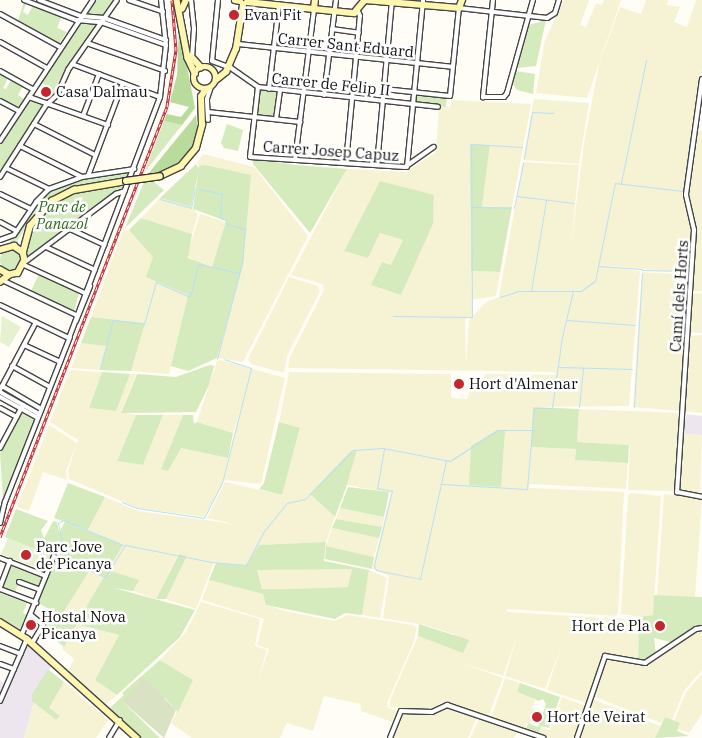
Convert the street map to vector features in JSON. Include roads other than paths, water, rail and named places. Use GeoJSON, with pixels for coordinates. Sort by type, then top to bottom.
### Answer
{"type":"FeatureCollection","features":[{"type":"Feature","properties":{"kind":"street"},"geometry":{"type":"LineString","coordinates":[[24,0],[78,20],[103,20],[166,45]]}},
{"type":"Feature","properties":{"kind":"street"},"geometry":{"type":"LineString","coordinates":[[39,0],[82,16],[103,20],[166,40]]}},
{"type":"Feature","properties":{"kind":"street"},"geometry":{"type":"LineString","coordinates":[[0,141],[60,47],[93,0]]}},
{"type":"Feature","properties":{"kind":"street"},"geometry":{"type":"LineString","coordinates":[[0,177],[48,103],[58,95],[72,64],[117,0]]}},
{"type":"Feature","properties":{"kind":"street"},"geometry":{"type":"LineString","coordinates":[[129,0],[163,12]]}},
{"type":"Feature","properties":{"kind":"street"},"geometry":{"type":"LineString","coordinates":[[0,523],[2,506],[60,362],[160,97],[166,40],[160,0]]}},
{"type":"Feature","properties":{"kind":"street"},"geometry":{"type":"LineString","coordinates":[[178,0],[182,9],[192,59],[201,67],[213,70],[228,67]]}},
{"type":"Feature","properties":{"kind":"street"},"geometry":{"type":"LineString","coordinates":[[178,0],[188,58],[195,73],[201,128]]}},
{"type":"Feature","properties":{"kind":"street"},"geometry":{"type":"LineString","coordinates":[[182,9],[186,0]]}},
{"type":"Feature","properties":{"kind":"street"},"geometry":{"type":"LineString","coordinates":[[191,0],[194,30],[192,59]]}},
{"type":"Feature","properties":{"kind":"street","name":"Carrer de Felip II"},"geometry":{"type":"LineString","coordinates":[[218,0],[212,61],[228,67],[258,87],[438,107]]}},
{"type":"Feature","properties":{"kind":"street"},"geometry":{"type":"LineString","coordinates":[[295,160],[315,0]]}},
{"type":"Feature","properties":{"kind":"street"},"geometry":{"type":"LineString","coordinates":[[324,95],[336,0]]}},
{"type":"Feature","properties":{"kind":"street"},"geometry":{"type":"LineString","coordinates":[[346,163],[359,33],[358,11],[365,0],[423,3],[528,16],[551,16],[559,0]]}},
{"type":"Feature","properties":{"kind":"street"},"geometry":{"type":"LineString","coordinates":[[384,89],[450,96],[459,8],[462,0]]}},
{"type":"Feature","properties":{"kind":"street"},"geometry":{"type":"LineString","coordinates":[[493,0],[483,96],[504,97],[507,93],[533,0]]}},
{"type":"Feature","properties":{"kind":"street"},"geometry":{"type":"LineString","coordinates":[[25,263],[23,252],[26,236],[37,216],[56,198],[74,190],[160,176],[181,166],[193,152],[201,128],[201,97],[228,67],[238,44],[242,1],[334,11],[358,11]]}},
{"type":"Feature","properties":{"kind":"street"},"geometry":{"type":"LineString","coordinates":[[377,165],[392,1]]}},
{"type":"Feature","properties":{"kind":"street"},"geometry":{"type":"LineString","coordinates":[[407,166],[423,3]]}},
{"type":"Feature","properties":{"kind":"street"},"geometry":{"type":"LineString","coordinates":[[269,89],[279,6]]}},
{"type":"Feature","properties":{"kind":"street"},"geometry":{"type":"LineString","coordinates":[[0,14],[60,47]]}},
{"type":"Feature","properties":{"kind":"street"},"geometry":{"type":"LineString","coordinates":[[332,29],[359,33]]}},
{"type":"Feature","properties":{"kind":"street"},"geometry":{"type":"LineString","coordinates":[[0,42],[47,68]]}},
{"type":"Feature","properties":{"kind":"street"},"geometry":{"type":"LineString","coordinates":[[87,43],[164,71]]}},
{"type":"Feature","properties":{"kind":"street","name":"Carrer Sant Eduard"},"geometry":{"type":"LineString","coordinates":[[238,44],[452,67]]}},
{"type":"Feature","properties":{"kind":"street"},"geometry":{"type":"LineString","coordinates":[[72,64],[160,97]]}},
{"type":"Feature","properties":{"kind":"street"},"geometry":{"type":"LineString","coordinates":[[195,73],[201,67]]}},
{"type":"Feature","properties":{"kind":"street"},"geometry":{"type":"LineString","coordinates":[[213,70],[216,80]]}},
{"type":"Feature","properties":{"kind":"street"},"geometry":{"type":"LineString","coordinates":[[0,71],[33,89]]}},
{"type":"Feature","properties":{"kind":"street"},"geometry":{"type":"LineString","coordinates":[[83,116],[99,74]]}},
{"type":"Feature","properties":{"kind":"street","name":"Camí dels Horts"},"geometry":{"type":"LineString","coordinates":[[702,79],[686,195],[694,230],[677,492],[702,497]]}},
{"type":"Feature","properties":{"kind":"street"},"geometry":{"type":"LineString","coordinates":[[88,176],[123,83]]}},
{"type":"Feature","properties":{"kind":"street"},"geometry":{"type":"LineString","coordinates":[[197,87],[208,88]]}},
{"type":"Feature","properties":{"kind":"street"},"geometry":{"type":"LineString","coordinates":[[255,117],[258,87]]}},
{"type":"Feature","properties":{"kind":"street"},"geometry":{"type":"LineString","coordinates":[[208,88],[208,120]]}},
{"type":"Feature","properties":{"kind":"street"},"geometry":{"type":"LineString","coordinates":[[276,120],[280,90]]}},
{"type":"Feature","properties":{"kind":"street"},"geometry":{"type":"LineString","coordinates":[[29,97],[108,125]]}},
{"type":"Feature","properties":{"kind":"street"},"geometry":{"type":"LineString","coordinates":[[0,101],[19,111]]}},
{"type":"Feature","properties":{"kind":"street"},"geometry":{"type":"LineString","coordinates":[[208,112],[300,122]]}},
{"type":"Feature","properties":{"kind":"street","name":"Carrer Josep Capuz"},"geometry":{"type":"LineString","coordinates":[[255,117],[250,156],[407,166],[434,147]]}},
{"type":"Feature","properties":{"kind":"street"},"geometry":{"type":"LineString","coordinates":[[34,124],[96,155]]}},
{"type":"Feature","properties":{"kind":"street"},"geometry":{"type":"LineString","coordinates":[[0,130],[5,132]]}},
{"type":"Feature","properties":{"kind":"street"},"geometry":{"type":"LineString","coordinates":[[20,146],[82,177]]}},
{"type":"Feature","properties":{"kind":"street"},"geometry":{"type":"LineString","coordinates":[[6,168],[49,189]]}},
{"type":"Feature","properties":{"kind":"street"},"geometry":{"type":"LineString","coordinates":[[4,245],[17,231],[31,209],[49,189],[82,177],[134,169]]}},
{"type":"Feature","properties":{"kind":"street"},"geometry":{"type":"LineString","coordinates":[[76,315],[1,281],[9,275],[18,273],[25,263],[46,247],[118,194],[125,192]]}},
{"type":"Feature","properties":{"kind":"street"},"geometry":{"type":"LineString","coordinates":[[0,194],[31,209]]}},
{"type":"Feature","properties":{"kind":"street"},"geometry":{"type":"LineString","coordinates":[[118,194],[122,198]]}},
{"type":"Feature","properties":{"kind":"street"},"geometry":{"type":"LineString","coordinates":[[0,222],[17,231]]}},
{"type":"Feature","properties":{"kind":"street"},"geometry":{"type":"LineString","coordinates":[[70,229],[104,245]]}},
{"type":"Feature","properties":{"kind":"street"},"geometry":{"type":"LineString","coordinates":[[4,245],[26,236]]}},
{"type":"Feature","properties":{"kind":"street"},"geometry":{"type":"LineString","coordinates":[[4,245],[23,252]]}},
{"type":"Feature","properties":{"kind":"street"},"geometry":{"type":"LineString","coordinates":[[46,247],[95,270]]}},
{"type":"Feature","properties":{"kind":"street"},"geometry":{"type":"LineString","coordinates":[[25,263],[84,293]]}},
{"type":"Feature","properties":{"kind":"street"},"geometry":{"type":"LineString","coordinates":[[0,270],[9,275]]}},
{"type":"Feature","properties":{"kind":"street"},"geometry":{"type":"LineString","coordinates":[[69,338],[84,293],[95,270]]}},
{"type":"Feature","properties":{"kind":"street"},"geometry":{"type":"LineString","coordinates":[[0,305],[69,338]]}},
{"type":"Feature","properties":{"kind":"street"},"geometry":{"type":"LineString","coordinates":[[1,390],[36,322]]}},
{"type":"Feature","properties":{"kind":"street"},"geometry":{"type":"LineString","coordinates":[[24,345],[60,362]]}},
{"type":"Feature","properties":{"kind":"street"},"geometry":{"type":"LineString","coordinates":[[12,366],[50,387]]}},
{"type":"Feature","properties":{"kind":"street"},"geometry":{"type":"LineString","coordinates":[[1,390],[22,407]]}},
{"type":"Feature","properties":{"kind":"street"},"geometry":{"type":"LineString","coordinates":[[1,390],[41,408]]}},
{"type":"Feature","properties":{"kind":"street"},"geometry":{"type":"LineString","coordinates":[[0,397],[38,416]]}},
{"type":"Feature","properties":{"kind":"street"},"geometry":{"type":"LineString","coordinates":[[0,448],[22,407]]}},
{"type":"Feature","properties":{"kind":"street"},"geometry":{"type":"LineString","coordinates":[[0,408],[16,417]]}},
{"type":"Feature","properties":{"kind":"street"},"geometry":{"type":"LineString","coordinates":[[0,701],[27,639],[30,616],[54,556]]}},
{"type":"Feature","properties":{"kind":"street"},"geometry":{"type":"LineString","coordinates":[[0,558],[46,576]]}},
{"type":"Feature","properties":{"kind":"street"},"geometry":{"type":"LineString","coordinates":[[10,562],[0,588],[36,603]]}},
{"type":"Feature","properties":{"kind":"street"},"geometry":{"type":"LineString","coordinates":[[19,582],[38,589]]}},
{"type":"Feature","properties":{"kind":"street"},"geometry":{"type":"LineString","coordinates":[[27,639],[43,625],[30,616]]}},
{"type":"Feature","properties":{"kind":"street"},"geometry":{"type":"LineString","coordinates":[[0,622],[27,639],[62,673],[120,720],[136,738]]}},
{"type":"Feature","properties":{"kind":"street"},"geometry":{"type":"LineString","coordinates":[[577,738],[605,656],[645,662],[696,629],[702,628]]}},
{"type":"Feature","properties":{"kind":"street"},"geometry":{"type":"LineString","coordinates":[[0,646],[21,654]]}},
{"type":"Feature","properties":{"kind":"street"},"geometry":{"type":"LineString","coordinates":[[0,664],[14,670]]}},
{"type":"Feature","properties":{"kind":"street"},"geometry":{"type":"LineString","coordinates":[[390,738],[401,711],[432,712],[447,705],[544,738]]}},
{"type":"Feature","properties":{"kind":"street"},"geometry":{"type":"LineString","coordinates":[[109,738],[120,720]]}},
{"type":"Feature","properties":{"kind":"waterway"},"geometry":{"type":"LineString","coordinates":[[621,183],[646,60]]}},
{"type":"Feature","properties":{"kind":"waterway"},"geometry":{"type":"LineString","coordinates":[[524,158],[532,112],[553,113],[554,111]]}},
{"type":"Feature","properties":{"kind":"waterway"},"geometry":{"type":"LineString","coordinates":[[123,545],[63,520],[58,523],[66,560],[105,577],[125,545],[211,562],[246,565],[265,530],[287,503],[305,499],[353,450],[383,448],[450,461],[498,430],[532,430],[534,408],[552,408],[562,337],[573,291],[581,291],[595,281],[615,183],[683,191],[690,139]]}},
{"type":"Feature","properties":{"kind":"waterway"},"geometry":{"type":"LineString","coordinates":[[393,316],[472,317],[471,144],[522,147]]}},
{"type":"Feature","properties":{"kind":"waterway"},"geometry":{"type":"LineString","coordinates":[[514,208],[523,163]]}},
{"type":"Feature","properties":{"kind":"waterway"},"geometry":{"type":"LineString","coordinates":[[160,199],[191,208],[195,188]]}},
{"type":"Feature","properties":{"kind":"waterway"},"geometry":{"type":"LineString","coordinates":[[199,189],[222,194],[220,218],[226,220],[226,224],[245,229],[242,263],[217,359]]}},
{"type":"Feature","properties":{"kind":"waterway"},"geometry":{"type":"LineString","coordinates":[[684,193],[688,211]]}},
{"type":"Feature","properties":{"kind":"waterway"},"geometry":{"type":"LineString","coordinates":[[517,196],[574,203]]}},
{"type":"Feature","properties":{"kind":"waterway"},"geometry":{"type":"LineString","coordinates":[[531,291],[546,200]]}},
{"type":"Feature","properties":{"kind":"waterway"},"geometry":{"type":"LineString","coordinates":[[472,207],[511,208]]}},
{"type":"Feature","properties":{"kind":"waterway"},"geometry":{"type":"LineString","coordinates":[[100,368],[113,320],[144,324],[156,282],[190,297],[198,264],[239,273]]}},
{"type":"Feature","properties":{"kind":"waterway"},"geometry":{"type":"LineString","coordinates":[[599,266],[642,269]]}},
{"type":"Feature","properties":{"kind":"waterway"},"geometry":{"type":"LineString","coordinates":[[642,270],[690,271]]}},
{"type":"Feature","properties":{"kind":"waterway"},"geometry":{"type":"LineString","coordinates":[[634,407],[642,273]]}},
{"type":"Feature","properties":{"kind":"waterway"},"geometry":{"type":"LineString","coordinates":[[500,297],[519,291],[573,291]]}},
{"type":"Feature","properties":{"kind":"waterway"},"geometry":{"type":"LineString","coordinates":[[567,320],[635,325]]}},
{"type":"Feature","properties":{"kind":"waterway"},"geometry":{"type":"LineString","coordinates":[[122,502],[137,508],[204,518],[222,483],[251,368],[224,359]]}},
{"type":"Feature","properties":{"kind":"waterway"},"geometry":{"type":"LineString","coordinates":[[559,367],[632,369]]}},
{"type":"Feature","properties":{"kind":"waterway"},"geometry":{"type":"LineString","coordinates":[[579,407],[583,368]]}},
{"type":"Feature","properties":{"kind":"waterway"},"geometry":{"type":"LineString","coordinates":[[442,484],[527,489],[532,430]]}},
{"type":"Feature","properties":{"kind":"waterway"},"geometry":{"type":"LineString","coordinates":[[384,449],[377,488],[392,491],[374,565],[376,570],[420,579],[446,461]]}},
{"type":"Feature","properties":{"kind":"railway"},"geometry":{"type":"LineString","coordinates":[[0,537],[167,106],[176,50],[172,0]]}},
{"type":"Feature","properties":{"kind":"place","name":"Evan Fit"},"geometry":{"type":"Point","coordinates":[234,15]}},
{"type":"Feature","properties":{"kind":"place","name":"Casa Dalmau"},"geometry":{"type":"Point","coordinates":[46,92]}},
{"type":"Feature","properties":{"kind":"place","name":"Hort d'Almenar"},"geometry":{"type":"Point","coordinates":[459,384]}},
{"type":"Feature","properties":{"kind":"place","name":"Parc Jove de Picanya"},"geometry":{"type":"Point","coordinates":[26,555]}},
{"type":"Feature","properties":{"kind":"place","name":"Hostal Nova Picanya"},"geometry":{"type":"Point","coordinates":[31,625]}},
{"type":"Feature","properties":{"kind":"place","name":"Hort de Pla"},"geometry":{"type":"Point","coordinates":[660,626]}},
{"type":"Feature","properties":{"kind":"place","name":"Hort de Veirat"},"geometry":{"type":"Point","coordinates":[537,717]}},
{"type":"Feature","properties":{"kind":"park label","name":"Parc de Panazol"},"geometry":{"type":"Point","coordinates":[62,214]}}]}
